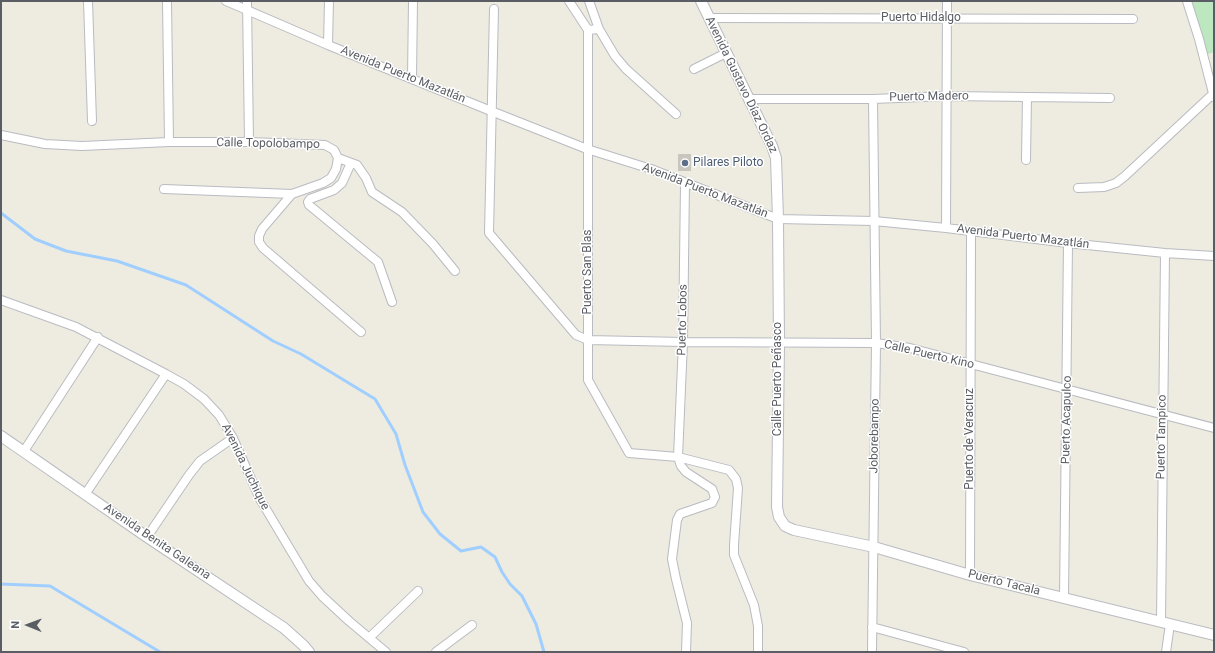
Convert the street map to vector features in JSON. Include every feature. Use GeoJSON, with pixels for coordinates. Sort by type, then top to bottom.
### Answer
{"type":"FeatureCollection","features":[{"type":"Feature","properties":{"kind":"street"},"geometry":{"type":"LineString","coordinates":[[88,1],[92,121]]}},
{"type":"Feature","properties":{"kind":"street"},"geometry":{"type":"LineString","coordinates":[[167,1],[169,142]]}},
{"type":"Feature","properties":{"kind":"street","name":"Avenida Puerto Mazatlán"},"geometry":{"type":"LineString","coordinates":[[226,1],[328,45],[491,111],[588,149],[651,169],[778,219],[874,220],[1068,243],[1165,253],[1214,256]]}},
{"type":"Feature","properties":{"kind":"street"},"geometry":{"type":"LineString","coordinates":[[247,1],[249,142]]}},
{"type":"Feature","properties":{"kind":"street"},"geometry":{"type":"LineString","coordinates":[[328,45],[329,1]]}},
{"type":"Feature","properties":{"kind":"street"},"geometry":{"type":"LineString","coordinates":[[412,78],[413,1]]}},
{"type":"Feature","properties":{"kind":"street"},"geometry":{"type":"LineString","coordinates":[[569,1],[588,30],[599,29]]}},
{"type":"Feature","properties":{"kind":"street"},"geometry":{"type":"LineString","coordinates":[[589,1],[599,29],[615,56],[676,114]]}},
{"type":"Feature","properties":{"kind":"street","name":"Avenida Gustavo Díaz Ordaz"},"geometry":{"type":"LineString","coordinates":[[700,1],[772,146],[776,158],[778,219]]}},
{"type":"Feature","properties":{"kind":"street"},"geometry":{"type":"LineString","coordinates":[[946,228],[947,1]]}},
{"type":"Feature","properties":{"kind":"street"},"geometry":{"type":"LineString","coordinates":[[1078,188],[1104,187],[1116,183],[1126,176],[1214,95],[1187,1]]}},
{"type":"Feature","properties":{"kind":"street"},"geometry":{"type":"LineString","coordinates":[[494,9],[489,233],[576,335],[588,340]]}},
{"type":"Feature","properties":{"kind":"street","name":"Puerto Hidalgo"},"geometry":{"type":"LineString","coordinates":[[709,18],[1133,19]]}},
{"type":"Feature","properties":{"kind":"street","name":"Puerto San Blas"},"geometry":{"type":"LineString","coordinates":[[588,30],[588,380],[629,454],[678,457]]}},
{"type":"Feature","properties":{"kind":"street"},"geometry":{"type":"LineString","coordinates":[[694,69],[726,52]]}},
{"type":"Feature","properties":{"kind":"street","name":"Puerto Madero"},"geometry":{"type":"LineString","coordinates":[[749,99],[947,96],[1110,98]]}},
{"type":"Feature","properties":{"kind":"street"},"geometry":{"type":"LineString","coordinates":[[1026,160],[1027,97]]}},
{"type":"Feature","properties":{"kind":"street","name":"Joborebampo"},"geometry":{"type":"LineString","coordinates":[[872,652],[876,343],[873,98]]}},
{"type":"Feature","properties":{"kind":"street","name":"Calle Topolobampo"},"geometry":{"type":"LineString","coordinates":[[1,135],[45,144],[82,146],[169,142],[249,142],[325,145],[334,150],[338,158]]}},
{"type":"Feature","properties":{"kind":"street"},"geometry":{"type":"LineString","coordinates":[[164,189],[292,194],[323,183],[331,178],[336,169],[338,158],[356,165],[366,178],[372,192],[402,212],[433,244],[455,271]]}},
{"type":"Feature","properties":{"kind":"street"},"geometry":{"type":"LineString","coordinates":[[351,163],[342,183],[334,190],[310,199],[308,202],[309,205],[378,262],[392,302]]}},
{"type":"Feature","properties":{"kind":"street","name":"Puerto Lobos"},"geometry":{"type":"LineString","coordinates":[[678,457],[683,342],[685,183]]}},
{"type":"Feature","properties":{"kind":"street"},"geometry":{"type":"LineString","coordinates":[[292,194],[262,230],[258,236],[259,242],[263,248],[361,332]]}},
{"type":"Feature","properties":{"kind":"street","name":"Calle Puerto Peñasco"},"geometry":{"type":"LineString","coordinates":[[778,219],[779,343],[777,507],[779,517],[785,526],[794,530]]}},
{"type":"Feature","properties":{"kind":"street","name":"Puerto de Veracruz"},"geometry":{"type":"LineString","coordinates":[[970,575],[971,231]]}},
{"type":"Feature","properties":{"kind":"street","name":"Puerto Acapulco"},"geometry":{"type":"LineString","coordinates":[[1064,597],[1068,390],[1068,243]]}},
{"type":"Feature","properties":{"kind":"street","name":"Puerto Tampico"},"geometry":{"type":"LineString","coordinates":[[1165,253],[1162,414],[1166,652]]}},
{"type":"Feature","properties":{"kind":"street","name":"Avenida Juchique"},"geometry":{"type":"LineString","coordinates":[[1,300],[76,327],[98,337],[184,384],[204,399],[219,415],[233,438],[260,500],[310,581],[322,596],[386,652]]}},
{"type":"Feature","properties":{"kind":"street"},"geometry":{"type":"LineString","coordinates":[[24,451],[98,337]]}},
{"type":"Feature","properties":{"kind":"street","name":"Calle Puerto Kino"},"geometry":{"type":"LineString","coordinates":[[588,340],[876,343],[910,348],[1214,428]]}},
{"type":"Feature","properties":{"kind":"street"},"geometry":{"type":"LineString","coordinates":[[86,493],[166,374]]}},
{"type":"Feature","properties":{"kind":"street","name":"Avenida Benita Galeana"},"geometry":{"type":"LineString","coordinates":[[1,436],[86,493],[147,537],[284,628],[309,652]]}},
{"type":"Feature","properties":{"kind":"street"},"geometry":{"type":"LineString","coordinates":[[147,537],[200,461],[233,438]]}},
{"type":"Feature","properties":{"kind":"street"},"geometry":{"type":"LineString","coordinates":[[678,457],[681,466],[686,472],[712,489],[715,497],[712,503],[680,514],[677,520],[672,559],[686,623],[686,652]]}},
{"type":"Feature","properties":{"kind":"street"},"geometry":{"type":"LineString","coordinates":[[678,457],[730,470],[736,479],[738,488],[734,555],[754,605],[758,626],[758,652]]}},
{"type":"Feature","properties":{"kind":"street","name":"Puerto Tacala"},"geometry":{"type":"LineString","coordinates":[[794,530],[874,548],[970,575],[1214,635]]}},
{"type":"Feature","properties":{"kind":"street"},"geometry":{"type":"LineString","coordinates":[[369,638],[418,591]]}},
{"type":"Feature","properties":{"kind":"street"},"geometry":{"type":"LineString","coordinates":[[436,652],[472,625]]}},
{"type":"Feature","properties":{"kind":"street"},"geometry":{"type":"LineString","coordinates":[[872,627],[964,652]]}},
{"type":"Feature","properties":{"kind":"green space"},"geometry":{"type":"Polygon","coordinates":[[[1189,1],[1214,1],[1214,52],[1206,55],[1189,1]]]}},
{"type":"Feature","properties":{"kind":"building","name":"Pilares Piloto"},"geometry":{"type":"Polygon","coordinates":[[[678,154],[691,154],[691,171],[678,171],[678,154]]]}},
{"type":"Feature","properties":{"kind":"waterway"},"geometry":{"type":"LineString","coordinates":[[1,213],[35,239],[66,251],[117,261],[186,285],[273,341],[301,354],[375,399],[396,434],[405,465],[423,512],[440,534],[461,551],[481,547],[495,557],[510,584],[522,596],[536,624],[544,652]]}},
{"type":"Feature","properties":{"kind":"waterway"},"geometry":{"type":"LineString","coordinates":[[1,584],[50,586],[160,652]]}},
{"type":"Feature","properties":{"kind":"place","name":"Pilares Piloto"},"geometry":{"type":"Point","coordinates":[685,163]}}]}
